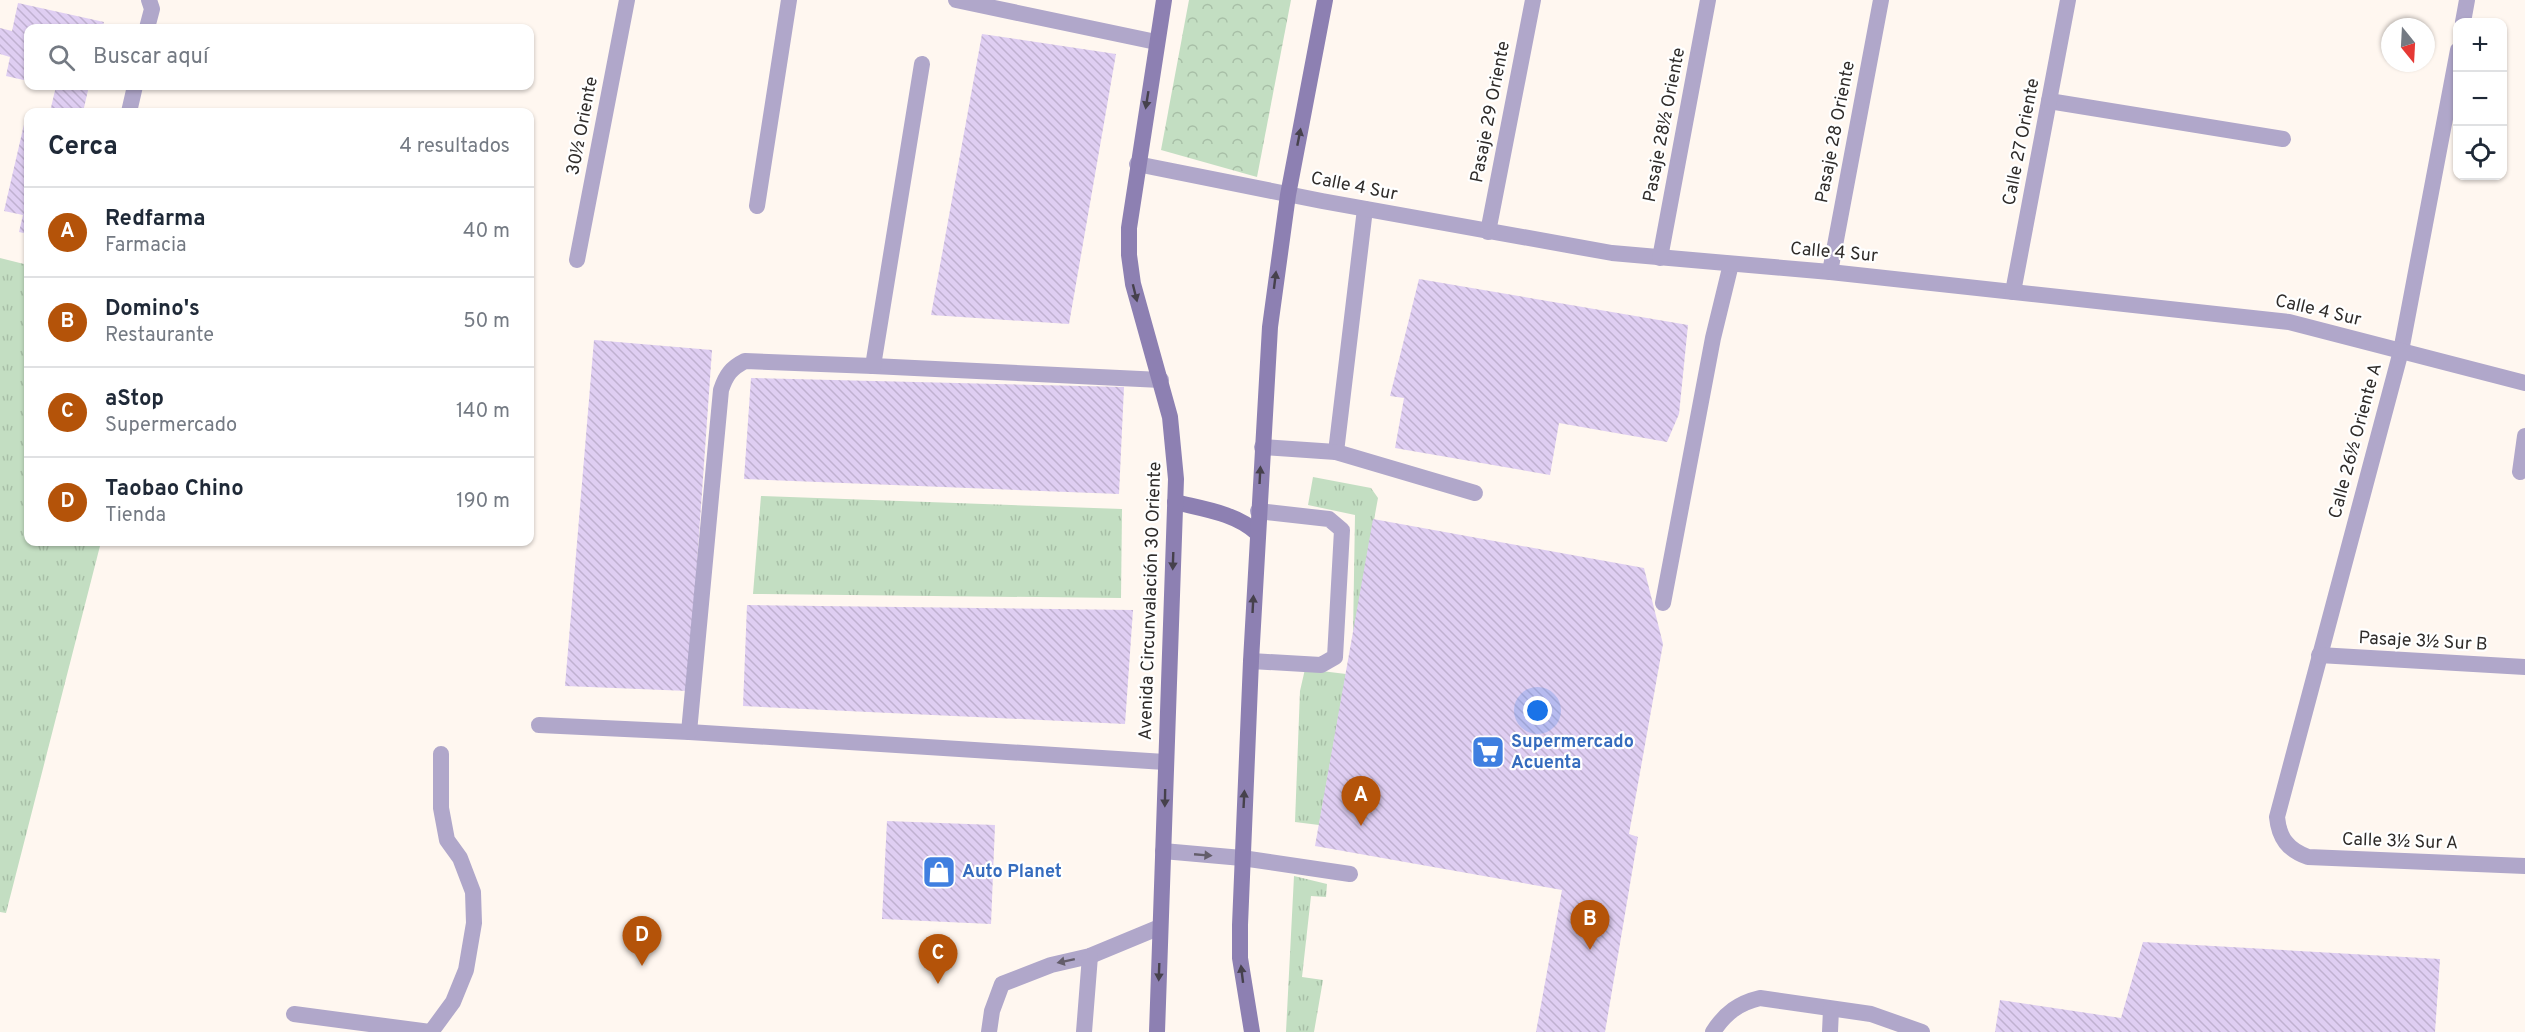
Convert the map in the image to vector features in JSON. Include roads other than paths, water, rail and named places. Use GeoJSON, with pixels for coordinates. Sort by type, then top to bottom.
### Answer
{"type":"FeatureCollection","features":[{"type":"Feature","properties":{"kind":"main road","name":"Avenida Circunvalación 30 Oriente"},"geometry":{"type":"LineString","coordinates":[[1157,1032],[1176,502],[1175,455],[1170,417],[1161,380],[1133,284],[1129,255],[1129,228],[1137,164],[1164,0]]}},
{"type":"Feature","properties":{"kind":"main road"},"geometry":{"type":"LineString","coordinates":[[1252,1032],[1240,957],[1242,858],[1258,511],[1270,327],[1288,195],[1325,0]]}},
{"type":"Feature","properties":{"kind":"main road"},"geometry":{"type":"LineString","coordinates":[[1176,502],[1222,514],[1249,525],[1257,533]]}},
{"type":"Feature","properties":{"kind":"street"},"geometry":{"type":"LineString","coordinates":[[148,24],[152,9],[149,0]]}},
{"type":"Feature","properties":{"kind":"street","name":"30½ Oriente"},"geometry":{"type":"LineString","coordinates":[[577,260],[627,0]]}},
{"type":"Feature","properties":{"kind":"street"},"geometry":{"type":"LineString","coordinates":[[757,206],[789,0]]}},
{"type":"Feature","properties":{"kind":"street"},"geometry":{"type":"LineString","coordinates":[[956,0],[1156,42]]}},
{"type":"Feature","properties":{"kind":"street","name":"Pasaje 29 Oriente"},"geometry":{"type":"LineString","coordinates":[[1488,232],[1533,0]]}},
{"type":"Feature","properties":{"kind":"street","name":"Pasaje 28½ Oriente"},"geometry":{"type":"LineString","coordinates":[[1660,258],[1708,0]]}},
{"type":"Feature","properties":{"kind":"street","name":"Pasaje 28 Oriente"},"geometry":{"type":"LineString","coordinates":[[1830,272],[1881,0]]}},
{"type":"Feature","properties":{"kind":"street","name":"Calle 27 Oriente"},"geometry":{"type":"LineString","coordinates":[[2013,292],[2068,0]]}},
{"type":"Feature","properties":{"kind":"street"},"geometry":{"type":"LineString","coordinates":[[2464,18],[2467,0]]}},
{"type":"Feature","properties":{"kind":"street"},"geometry":{"type":"LineString","coordinates":[[873,366],[922,64]]}},
{"type":"Feature","properties":{"kind":"street","name":"Calle 26½ Oriente A"},"geometry":{"type":"LineString","coordinates":[[2282,837],[2277,817],[2278,807],[2401,351],[2453,72]]}},
{"type":"Feature","properties":{"kind":"street"},"geometry":{"type":"LineString","coordinates":[[130,108],[134,90]]}},
{"type":"Feature","properties":{"kind":"street"},"geometry":{"type":"LineString","coordinates":[[2049,101],[2283,138]]}},
{"type":"Feature","properties":{"kind":"street","name":"Calle 4 Sur"},"geometry":{"type":"LineString","coordinates":[[1137,164],[1288,195],[1569,247],[1660,258],[1830,272],[2289,321],[2525,383]]}},
{"type":"Feature","properties":{"kind":"street"},"geometry":{"type":"LineString","coordinates":[[1336,452],[1365,209]]}},
{"type":"Feature","properties":{"kind":"street"},"geometry":{"type":"LineString","coordinates":[[1663,603],[1713,338],[1731,264]]}},
{"type":"Feature","properties":{"kind":"street"},"geometry":{"type":"LineString","coordinates":[[689,732],[721,390],[725,376],[733,366],[745,361],[1161,380]]}},
{"type":"Feature","properties":{"kind":"street"},"geometry":{"type":"LineString","coordinates":[[2520,472],[2525,436]]}},
{"type":"Feature","properties":{"kind":"street"},"geometry":{"type":"LineString","coordinates":[[1262,447],[1336,452],[1474,493]]}},
{"type":"Feature","properties":{"kind":"street"},"geometry":{"type":"LineString","coordinates":[[1251,661],[1321,665],[1335,657],[1342,530],[1329,519],[1258,511]]}},
{"type":"Feature","properties":{"kind":"street","name":"Pasaje 3½ Sur B"},"geometry":{"type":"LineString","coordinates":[[2319,656],[2525,667]]}},
{"type":"Feature","properties":{"kind":"street"},"geometry":{"type":"LineString","coordinates":[[539,725],[689,732],[1166,762]]}},
{"type":"Feature","properties":{"kind":"street"},"geometry":{"type":"LineString","coordinates":[[294,1014],[430,1032],[453,1002],[465,970],[474,923],[473,892],[460,858],[447,840],[441,808],[441,754]]}},
{"type":"Feature","properties":{"kind":"street","name":"Calle 3½ Sur A"},"geometry":{"type":"LineString","coordinates":[[2282,837],[2297,853],[2320,859],[2525,866]]}},
{"type":"Feature","properties":{"kind":"street"},"geometry":{"type":"LineString","coordinates":[[1163,851],[1242,858],[1350,874]]}},
{"type":"Feature","properties":{"kind":"street"},"geometry":{"type":"LineString","coordinates":[[988,1032],[992,1011],[1002,984],[1051,964],[1090,957],[1160,927]]}},
{"type":"Feature","properties":{"kind":"street"},"geometry":{"type":"LineString","coordinates":[[1084,1032],[1090,957]]}},
{"type":"Feature","properties":{"kind":"street"},"geometry":{"type":"LineString","coordinates":[[1713,1032],[1728,1013],[1743,1002],[1760,998],[1871,1014],[1922,1032]]}},
{"type":"Feature","properties":{"kind":"street"},"geometry":{"type":"LineString","coordinates":[[1830,1032],[1832,1009]]}},
{"type":"Feature","properties":{"kind":"place","name":"Supermercado Acuenta"},"geometry":{"type":"Point","coordinates":[1488,752]}},
{"type":"Feature","properties":{"kind":"place","name":"Redfarma"},"geometry":{"type":"Point","coordinates":[1361,826]}},
{"type":"Feature","properties":{"kind":"place","name":"Auto Planet"},"geometry":{"type":"Point","coordinates":[939,872]}},
{"type":"Feature","properties":{"kind":"place","name":"Domino's"},"geometry":{"type":"Point","coordinates":[1590,950]}},
{"type":"Feature","properties":{"kind":"place","name":"Taobao Chino"},"geometry":{"type":"Point","coordinates":[642,966]}},
{"type":"Feature","properties":{"kind":"place","name":"aStop"},"geometry":{"type":"Point","coordinates":[938,984]}}]}
